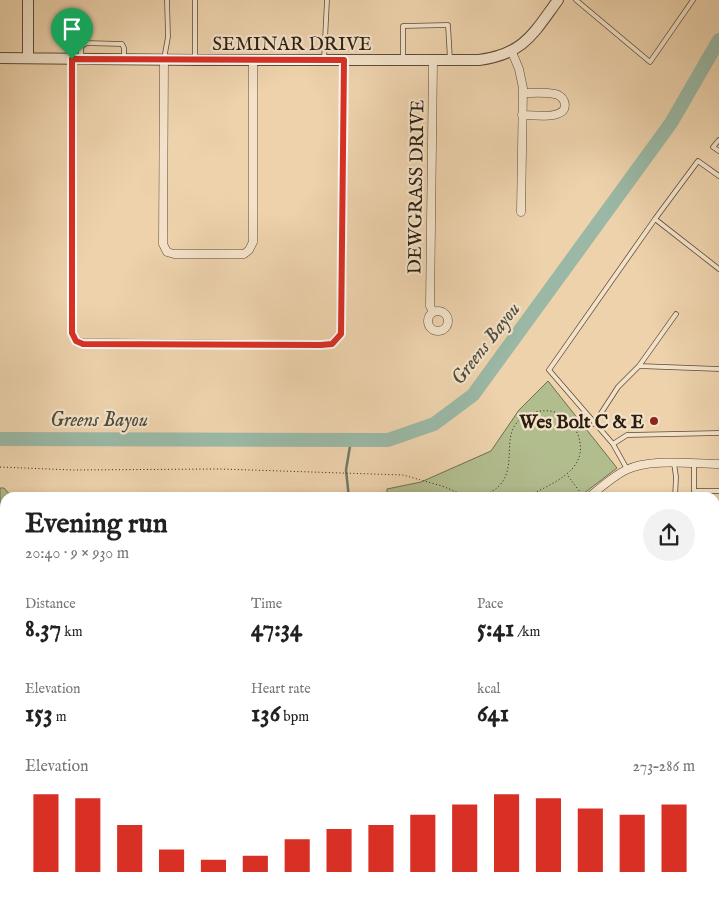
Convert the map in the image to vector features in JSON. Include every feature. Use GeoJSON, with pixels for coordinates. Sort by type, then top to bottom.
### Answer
{"type":"FeatureCollection","features":[{"type":"Feature","properties":{"kind":"street"},"geometry":{"type":"LineString","coordinates":[[28,0],[28,58]]}},
{"type":"Feature","properties":{"kind":"street","name":"SEMINAR DRIVE"},"geometry":{"type":"LineString","coordinates":[[0,58],[403,61],[491,58],[512,52],[524,44],[558,0]]}},
{"type":"Feature","properties":{"kind":"street"},"geometry":{"type":"LineString","coordinates":[[512,52],[520,68],[523,93],[521,212]]}},
{"type":"Feature","properties":{"kind":"street"},"geometry":{"type":"LineString","coordinates":[[76,59],[72,333],[76,341],[83,344],[321,345],[332,344],[341,334],[344,60]]}},
{"type":"Feature","properties":{"kind":"street"},"geometry":{"type":"LineString","coordinates":[[164,59],[163,244],[167,252],[174,254],[244,254],[249,250],[253,242],[253,59]]}},
{"type":"Feature","properties":{"kind":"street","name":"DEWGRASS DRIVE"},"geometry":{"type":"LineString","coordinates":[[433,61],[430,306],[433,312]]}},
{"type":"Feature","properties":{"kind":"street"},"geometry":{"type":"LineString","coordinates":[[522,115],[557,115],[562,111],[565,104],[562,98],[555,94],[523,93]]}},
{"type":"Feature","properties":{"kind":"street"},"geometry":{"type":"LineString","coordinates":[[595,492],[627,469],[645,465],[674,463],[719,464]]}},
{"type":"Feature","properties":{"kind":"lane"},"geometry":{"type":"LineString","coordinates":[[164,59],[168,37],[168,0]]}},
{"type":"Feature","properties":{"kind":"lane"},"geometry":{"type":"LineString","coordinates":[[195,0],[195,60]]}},
{"type":"Feature","properties":{"kind":"lane"},"geometry":{"type":"LineString","coordinates":[[324,60],[327,0]]}},
{"type":"Feature","properties":{"kind":"lane"},"geometry":{"type":"LineString","coordinates":[[576,0],[650,62],[694,0]]}},
{"type":"Feature","properties":{"kind":"lane"},"geometry":{"type":"LineString","coordinates":[[403,61],[403,26],[448,25],[450,60]]}},
{"type":"Feature","properties":{"kind":"lane"},"geometry":{"type":"LineString","coordinates":[[76,59],[81,47],[86,43],[122,44],[124,59]]}},
{"type":"Feature","properties":{"kind":"lane"},"geometry":{"type":"LineString","coordinates":[[719,140],[714,147],[719,151]]}},
{"type":"Feature","properties":{"kind":"lane"},"geometry":{"type":"LineString","coordinates":[[627,469],[613,444],[549,370],[698,161],[719,176]]}},
{"type":"Feature","properties":{"kind":"lane"},"geometry":{"type":"LineString","coordinates":[[655,220],[719,269]]}},
{"type":"Feature","properties":{"kind":"lane"},"geometry":{"type":"LineString","coordinates":[[594,424],[618,386],[639,366],[676,314]]}},
{"type":"Feature","properties":{"kind":"lane"},"geometry":{"type":"LineString","coordinates":[[639,366],[719,369]]}},
{"type":"Feature","properties":{"kind":"lane"},"geometry":{"type":"LineString","coordinates":[[613,444],[627,435],[719,434]]}},
{"type":"Feature","properties":{"kind":"lane"},"geometry":{"type":"LineString","coordinates":[[674,463],[675,492]]}},
{"type":"Feature","properties":{"kind":"lane"},"geometry":{"type":"LineString","coordinates":[[694,464],[694,491],[719,491]]}},
{"type":"Feature","properties":{"kind":"path"},"geometry":{"type":"LineString","coordinates":[[490,492],[501,484],[510,465],[509,443],[511,433],[517,423],[524,416],[535,411],[546,410],[558,413],[568,419],[575,428],[580,440],[580,452],[577,462],[568,476],[537,492]]}},
{"type":"Feature","properties":{"kind":"path"},"geometry":{"type":"LineString","coordinates":[[0,467],[73,470],[220,469],[403,475],[457,492]]}},
{"type":"Feature","properties":{"kind":"path"},"geometry":{"type":"LineString","coordinates":[[568,476],[580,492]]}},
{"type":"Feature","properties":{"kind":"green space"},"geometry":{"type":"Polygon","coordinates":[[[548,381],[617,468],[586,492],[387,492],[387,489],[421,482],[491,451],[519,410],[548,381]]]}},
{"type":"Feature","properties":{"kind":"green space"},"geometry":{"type":"Polygon","coordinates":[[[0,488],[4,488],[8,492],[0,492],[0,488]]]}},
{"type":"Feature","properties":{"kind":"waterway","name":"Greens Bayou"},"geometry":{"type":"LineString","coordinates":[[0,439],[388,440],[434,424],[473,395],[671,123],[719,40]]}},
{"type":"Feature","properties":{"kind":"waterway"},"geometry":{"type":"LineString","coordinates":[[348,492],[346,470],[351,440]]}},
{"type":"Feature","properties":{"kind":"place","name":"Wes Bolt C & E"},"geometry":{"type":"Point","coordinates":[654,421]}},
{"type":"Feature","properties":{"kind":"route"},"geometry":{"type":"LineString","coordinates":[[72,59],[344,60],[341,334],[332,344],[83,344],[76,341],[72,333],[72,59]]}}]}
